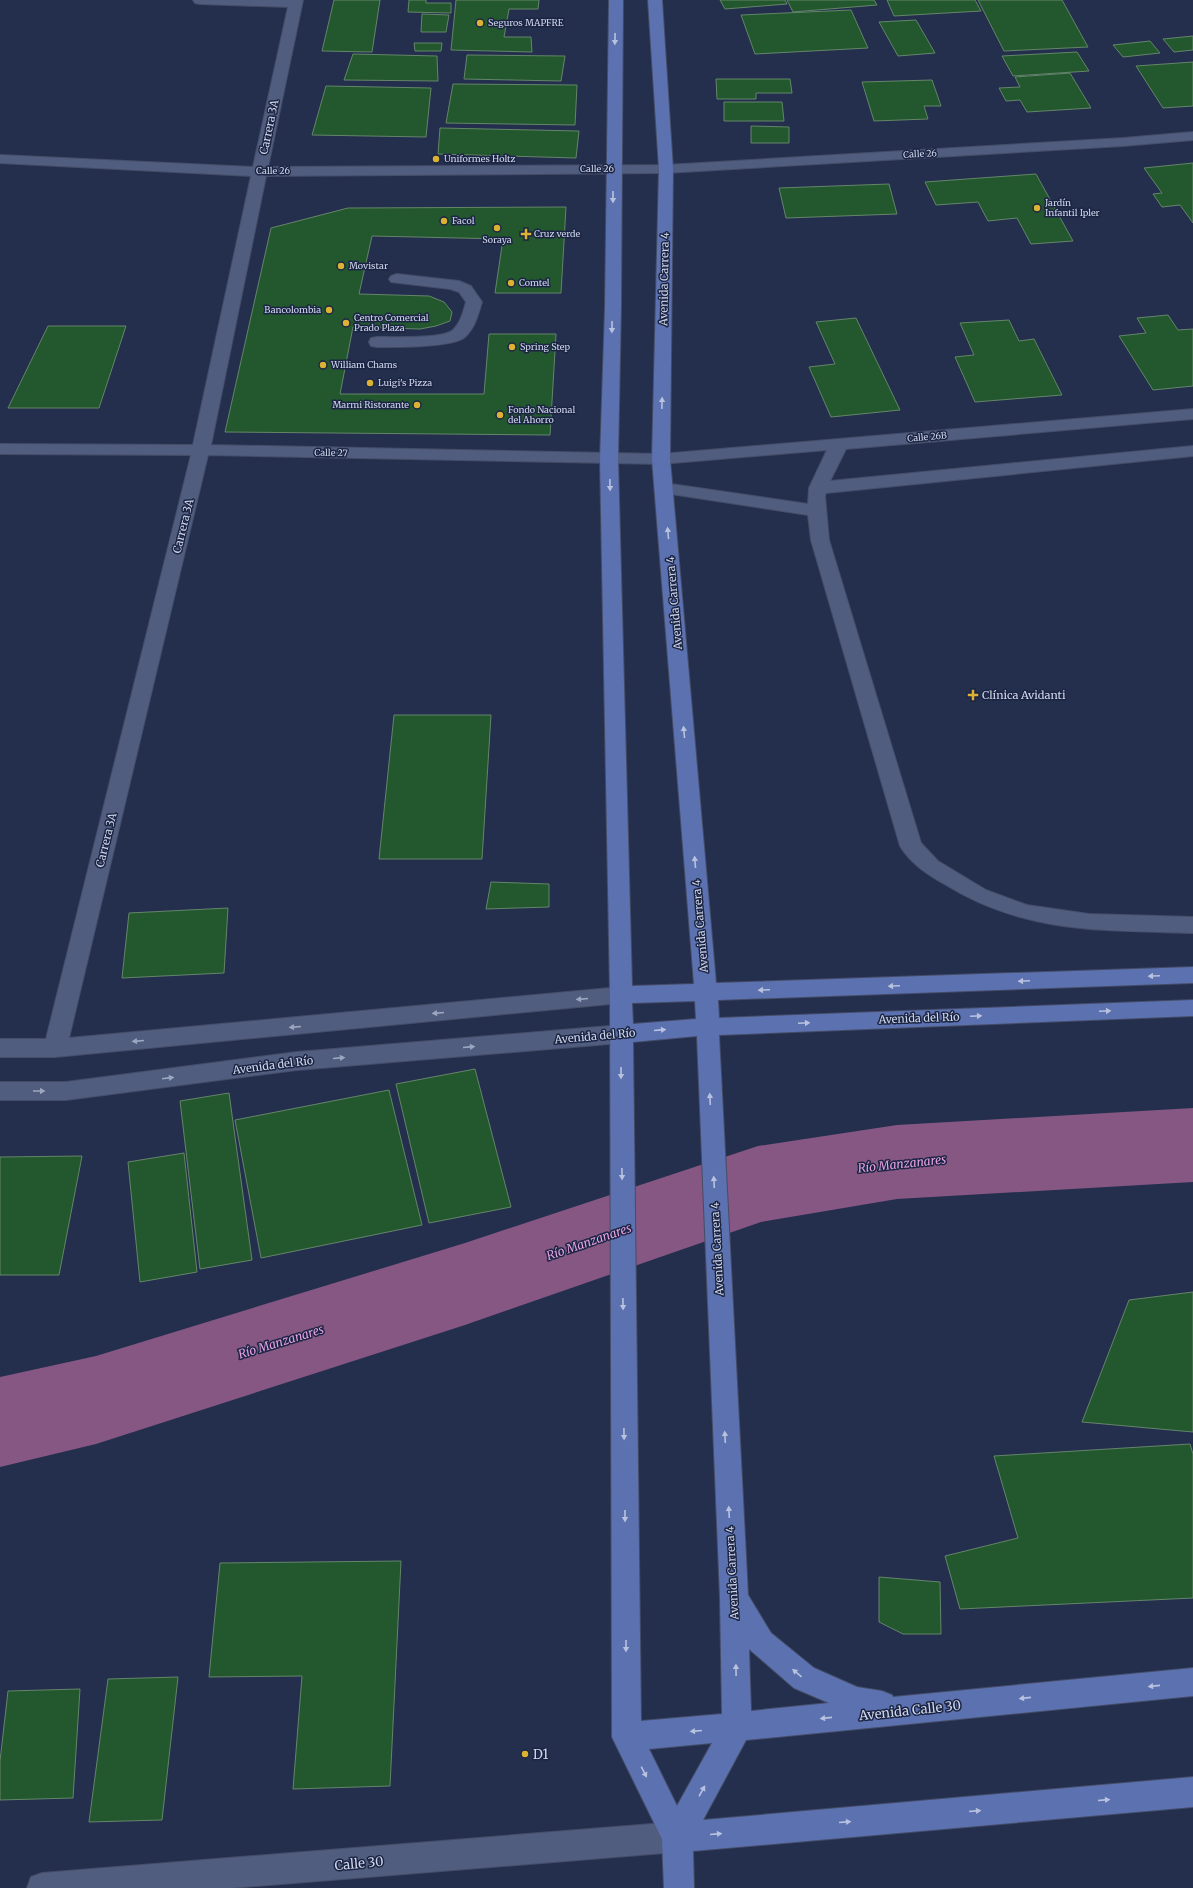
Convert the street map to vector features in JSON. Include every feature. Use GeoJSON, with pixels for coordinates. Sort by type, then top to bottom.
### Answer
{"type":"FeatureCollection","features":[{"type":"Feature","properties":{"kind":"main road"},"geometry":{"type":"LineString","coordinates":[[616,0],[613,168],[613,307],[609,459],[621,996],[627,1737],[677,1837],[679,1888]]}},
{"type":"Feature","properties":{"kind":"main road","name":"Avenida Carrera 4"},"geometry":{"type":"LineString","coordinates":[[655,0],[666,169],[661,459],[706,992],[727,1476],[734,1598],[737,1727],[677,1837]]}},
{"type":"Feature","properties":{"kind":"main road"},"geometry":{"type":"LineString","coordinates":[[621,996],[1193,975]]}},
{"type":"Feature","properties":{"kind":"main road","name":"Avenida del Río"},"geometry":{"type":"LineString","coordinates":[[621,1034],[707,1026],[1193,1008]]}},
{"type":"Feature","properties":{"kind":"main road"},"geometry":{"type":"LineString","coordinates":[[734,1598],[761,1642],[804,1678],[856,1701],[913,1709]]}},
{"type":"Feature","properties":{"kind":"main road","name":"Avenida Calle 30"},"geometry":{"type":"LineString","coordinates":[[627,1737],[1193,1682]]}},
{"type":"Feature","properties":{"kind":"main road"},"geometry":{"type":"LineString","coordinates":[[677,1837],[1193,1792]]}},
{"type":"Feature","properties":{"kind":"street"},"geometry":{"type":"LineString","coordinates":[[200,0],[296,1]]}},
{"type":"Feature","properties":{"kind":"street","name":"Carrera 3A"},"geometry":{"type":"LineString","coordinates":[[55,1048],[201,450],[296,1]]}},
{"type":"Feature","properties":{"kind":"street","name":"Calle 26"},"geometry":{"type":"LineString","coordinates":[[0,159],[260,172],[613,168],[666,169],[1107,143],[1193,136]]}},
{"type":"Feature","properties":{"kind":"street"},"geometry":{"type":"LineString","coordinates":[[377,342],[433,341],[458,335],[468,322],[474,302],[465,289],[453,284],[397,279]]}},
{"type":"Feature","properties":{"kind":"street","name":"Calle 26B"},"geometry":{"type":"LineString","coordinates":[[661,459],[1193,414]]}},
{"type":"Feature","properties":{"kind":"street"},"geometry":{"type":"LineString","coordinates":[[839,444],[818,488],[816,496],[820,540],[911,846],[930,866],[978,894],[1025,912],[1089,922],[1193,925]]}},
{"type":"Feature","properties":{"kind":"street","name":"Calle 27"},"geometry":{"type":"LineString","coordinates":[[0,449],[201,450],[661,459]]}},
{"type":"Feature","properties":{"kind":"street"},"geometry":{"type":"LineString","coordinates":[[818,488],[1193,452]]}},
{"type":"Feature","properties":{"kind":"street"},"geometry":{"type":"LineString","coordinates":[[664,488],[817,511]]}},
{"type":"Feature","properties":{"kind":"street"},"geometry":{"type":"LineString","coordinates":[[0,1048],[55,1048],[621,996]]}},
{"type":"Feature","properties":{"kind":"street","name":"Avenida del Río"},"geometry":{"type":"LineString","coordinates":[[0,1091],[66,1091],[297,1062],[621,1034]]}},
{"type":"Feature","properties":{"kind":"street","name":"Calle 30"},"geometry":{"type":"LineString","coordinates":[[42,1888],[677,1837]]}},
{"type":"Feature","properties":{"kind":"building"},"geometry":{"type":"Polygon","coordinates":[[[334,0],[380,0],[372,52],[322,51],[334,0]]]}},
{"type":"Feature","properties":{"kind":"building"},"geometry":{"type":"Polygon","coordinates":[[[409,0],[426,0],[426,3],[451,3],[451,13],[408,12],[409,0]]]}},
{"type":"Feature","properties":{"kind":"building","name":"Seguros MAPFRE"},"geometry":{"type":"Polygon","coordinates":[[[456,0],[539,0],[538,9],[509,9],[504,37],[531,37],[532,52],[451,50],[456,0]]]}},
{"type":"Feature","properties":{"kind":"building"},"geometry":{"type":"Polygon","coordinates":[[[720,0],[785,0],[787,4],[725,9],[720,0]]]}},
{"type":"Feature","properties":{"kind":"building"},"geometry":{"type":"Polygon","coordinates":[[[787,0],[874,0],[877,5],[793,12],[787,0]]]}},
{"type":"Feature","properties":{"kind":"building"},"geometry":{"type":"Polygon","coordinates":[[[887,0],[975,0],[981,11],[894,16],[887,0]]]}},
{"type":"Feature","properties":{"kind":"building"},"geometry":{"type":"Polygon","coordinates":[[[978,0],[1062,0],[1088,47],[1004,51],[978,0]]]}},
{"type":"Feature","properties":{"kind":"building"},"geometry":{"type":"Polygon","coordinates":[[[851,10],[868,48],[755,54],[741,15],[851,10]]]}},
{"type":"Feature","properties":{"kind":"building"},"geometry":{"type":"Polygon","coordinates":[[[422,14],[449,15],[446,32],[421,32],[422,14]]]}},
{"type":"Feature","properties":{"kind":"building"},"geometry":{"type":"Polygon","coordinates":[[[916,20],[935,53],[898,56],[879,22],[916,20]]]}},
{"type":"Feature","properties":{"kind":"building"},"geometry":{"type":"Polygon","coordinates":[[[1193,36],[1193,50],[1174,52],[1163,39],[1193,36]]]}},
{"type":"Feature","properties":{"kind":"building"},"geometry":{"type":"Polygon","coordinates":[[[1150,41],[1160,53],[1123,57],[1113,45],[1150,41]]]}},
{"type":"Feature","properties":{"kind":"building"},"geometry":{"type":"Polygon","coordinates":[[[414,43],[442,43],[441,51],[415,51],[414,43]]]}},
{"type":"Feature","properties":{"kind":"building"},"geometry":{"type":"Polygon","coordinates":[[[1077,52],[1089,71],[1013,76],[1002,56],[1077,52]]]}},
{"type":"Feature","properties":{"kind":"building"},"geometry":{"type":"Polygon","coordinates":[[[353,54],[437,56],[438,81],[344,80],[353,54]]]}},
{"type":"Feature","properties":{"kind":"building"},"geometry":{"type":"Polygon","coordinates":[[[467,55],[565,56],[561,81],[464,79],[467,55]]]}},
{"type":"Feature","properties":{"kind":"building"},"geometry":{"type":"Polygon","coordinates":[[[1193,62],[1193,106],[1163,108],[1136,66],[1193,62]]]}},
{"type":"Feature","properties":{"kind":"building"},"geometry":{"type":"Polygon","coordinates":[[[1070,73],[1091,108],[1027,112],[1020,100],[1006,101],[999,88],[1020,87],[1015,77],[1070,73]]]}},
{"type":"Feature","properties":{"kind":"building"},"geometry":{"type":"Polygon","coordinates":[[[716,79],[790,79],[792,93],[756,93],[756,99],[717,99],[716,79]]]}},
{"type":"Feature","properties":{"kind":"building"},"geometry":{"type":"Polygon","coordinates":[[[932,80],[941,106],[924,106],[928,119],[874,121],[862,82],[932,80]]]}},
{"type":"Feature","properties":{"kind":"building"},"geometry":{"type":"Polygon","coordinates":[[[453,84],[577,85],[575,125],[446,123],[453,84]]]}},
{"type":"Feature","properties":{"kind":"building"},"geometry":{"type":"Polygon","coordinates":[[[326,86],[431,88],[426,137],[312,135],[326,86]]]}},
{"type":"Feature","properties":{"kind":"building"},"geometry":{"type":"Polygon","coordinates":[[[724,102],[782,102],[784,121],[724,121],[724,102]]]}},
{"type":"Feature","properties":{"kind":"building"},"geometry":{"type":"Polygon","coordinates":[[[751,126],[789,127],[789,143],[751,143],[751,126]]]}},
{"type":"Feature","properties":{"kind":"building"},"geometry":{"type":"Polygon","coordinates":[[[440,128],[579,131],[576,158],[438,154],[440,128]]]}},
{"type":"Feature","properties":{"kind":"building"},"geometry":{"type":"Polygon","coordinates":[[[1193,163],[1193,223],[1180,205],[1162,207],[1153,194],[1162,193],[1144,168],[1193,163]]]}},
{"type":"Feature","properties":{"kind":"building"},"geometry":{"type":"Polygon","coordinates":[[[1036,174],[1073,241],[1031,244],[1017,218],[988,221],[978,202],[936,205],[925,182],[1036,174]]]}},
{"type":"Feature","properties":{"kind":"building"},"geometry":{"type":"Polygon","coordinates":[[[889,184],[897,214],[786,218],[779,188],[889,184]]]}},
{"type":"Feature","properties":{"kind":"building","name":"Centro Comercial Prado Plaza"},"geometry":{"type":"Polygon","coordinates":[[[566,207],[561,293],[495,293],[503,239],[372,236],[359,294],[429,296],[444,302],[452,312],[450,321],[436,326],[420,329],[353,327],[340,394],[484,394],[489,334],[556,334],[550,435],[225,432],[271,228],[348,208],[566,207]]]}},
{"type":"Feature","properties":{"kind":"building"},"geometry":{"type":"Polygon","coordinates":[[[1168,315],[1178,330],[1193,329],[1193,386],[1153,390],[1119,336],[1146,333],[1137,318],[1168,315]]]}},
{"type":"Feature","properties":{"kind":"building"},"geometry":{"type":"Polygon","coordinates":[[[856,318],[900,410],[831,417],[809,367],[835,364],[816,322],[856,318]]]}},
{"type":"Feature","properties":{"kind":"building"},"geometry":{"type":"Polygon","coordinates":[[[1009,320],[1019,341],[1034,339],[1062,395],[975,402],[955,357],[974,355],[960,323],[1009,320]]]}},
{"type":"Feature","properties":{"kind":"building"},"geometry":{"type":"Polygon","coordinates":[[[48,326],[126,326],[99,408],[8,408],[48,326]]]}},
{"type":"Feature","properties":{"kind":"building"},"geometry":{"type":"Polygon","coordinates":[[[394,715],[491,715],[482,859],[379,859],[394,715]]]}},
{"type":"Feature","properties":{"kind":"building"},"geometry":{"type":"Polygon","coordinates":[[[491,882],[549,884],[549,907],[486,909],[491,882]]]}},
{"type":"Feature","properties":{"kind":"building"},"geometry":{"type":"Polygon","coordinates":[[[228,908],[224,973],[122,978],[129,913],[228,908]]]}},
{"type":"Feature","properties":{"kind":"building"},"geometry":{"type":"Polygon","coordinates":[[[475,1069],[511,1207],[429,1223],[396,1084],[475,1069]]]}},
{"type":"Feature","properties":{"kind":"building"},"geometry":{"type":"Polygon","coordinates":[[[389,1090],[422,1225],[261,1258],[235,1120],[389,1090]]]}},
{"type":"Feature","properties":{"kind":"building"},"geometry":{"type":"Polygon","coordinates":[[[229,1093],[252,1260],[200,1269],[180,1101],[229,1093]]]}},
{"type":"Feature","properties":{"kind":"building"},"geometry":{"type":"Polygon","coordinates":[[[184,1153],[197,1272],[140,1282],[128,1162],[184,1153]]]}},
{"type":"Feature","properties":{"kind":"building"},"geometry":{"type":"Polygon","coordinates":[[[82,1156],[59,1275],[0,1275],[0,1157],[82,1156]]]}},
{"type":"Feature","properties":{"kind":"building"},"geometry":{"type":"Polygon","coordinates":[[[1193,1292],[1193,1432],[1082,1422],[1129,1300],[1193,1292]]]}},
{"type":"Feature","properties":{"kind":"building"},"geometry":{"type":"Polygon","coordinates":[[[1190,1444],[1193,1454],[1193,1598],[960,1609],[945,1556],[1018,1538],[994,1456],[1190,1444]]]}},
{"type":"Feature","properties":{"kind":"building"},"geometry":{"type":"Polygon","coordinates":[[[401,1561],[390,1786],[293,1789],[302,1676],[209,1677],[220,1563],[401,1561]]]}},
{"type":"Feature","properties":{"kind":"building"},"geometry":{"type":"Polygon","coordinates":[[[879,1577],[940,1582],[941,1634],[903,1634],[879,1622],[879,1577]]]}},
{"type":"Feature","properties":{"kind":"building"},"geometry":{"type":"Polygon","coordinates":[[[178,1677],[162,1820],[89,1822],[108,1679],[178,1677]]]}},
{"type":"Feature","properties":{"kind":"building"},"geometry":{"type":"Polygon","coordinates":[[[80,1689],[73,1798],[0,1800],[0,1761],[8,1691],[80,1689]]]}},
{"type":"Feature","properties":{"kind":"waterway","name":"Río Manzanares"},"geometry":{"type":"LineString","coordinates":[[0,1422],[96,1400],[465,1284],[758,1184],[897,1162],[1193,1145]]}},
{"type":"Feature","properties":{"kind":"place","name":"Seguros MAPFRE"},"geometry":{"type":"Point","coordinates":[480,23]}},
{"type":"Feature","properties":{"kind":"place","name":"Uniformes Holtz"},"geometry":{"type":"Point","coordinates":[436,159]}},
{"type":"Feature","properties":{"kind":"place","name":"Jardín Infantil Ipler"},"geometry":{"type":"Point","coordinates":[1037,208]}},
{"type":"Feature","properties":{"kind":"place","name":"Facol"},"geometry":{"type":"Point","coordinates":[444,221]}},
{"type":"Feature","properties":{"kind":"place","name":"Soraya"},"geometry":{"type":"Point","coordinates":[497,228]}},
{"type":"Feature","properties":{"kind":"place","name":"Cruz verde"},"geometry":{"type":"Point","coordinates":[526,234]}},
{"type":"Feature","properties":{"kind":"place","name":"Movistar"},"geometry":{"type":"Point","coordinates":[341,266]}},
{"type":"Feature","properties":{"kind":"place","name":"Comtel"},"geometry":{"type":"Point","coordinates":[511,283]}},
{"type":"Feature","properties":{"kind":"place","name":"Bancolombia"},"geometry":{"type":"Point","coordinates":[329,310]}},
{"type":"Feature","properties":{"kind":"place","name":"Centro Comercial Prado Plaza"},"geometry":{"type":"Point","coordinates":[346,323]}},
{"type":"Feature","properties":{"kind":"place","name":"Spring Step"},"geometry":{"type":"Point","coordinates":[512,347]}},
{"type":"Feature","properties":{"kind":"place","name":"William Chams"},"geometry":{"type":"Point","coordinates":[323,365]}},
{"type":"Feature","properties":{"kind":"place","name":"Luigi's Pizza"},"geometry":{"type":"Point","coordinates":[370,383]}},
{"type":"Feature","properties":{"kind":"place","name":"Marmi Ristorante"},"geometry":{"type":"Point","coordinates":[417,405]}},
{"type":"Feature","properties":{"kind":"place","name":"Fondo Nacional del Ahorro"},"geometry":{"type":"Point","coordinates":[500,415]}},
{"type":"Feature","properties":{"kind":"place","name":"Clínica Avidanti"},"geometry":{"type":"Point","coordinates":[973,695]}},
{"type":"Feature","properties":{"kind":"place","name":"D1"},"geometry":{"type":"Point","coordinates":[525,1754]}}]}
